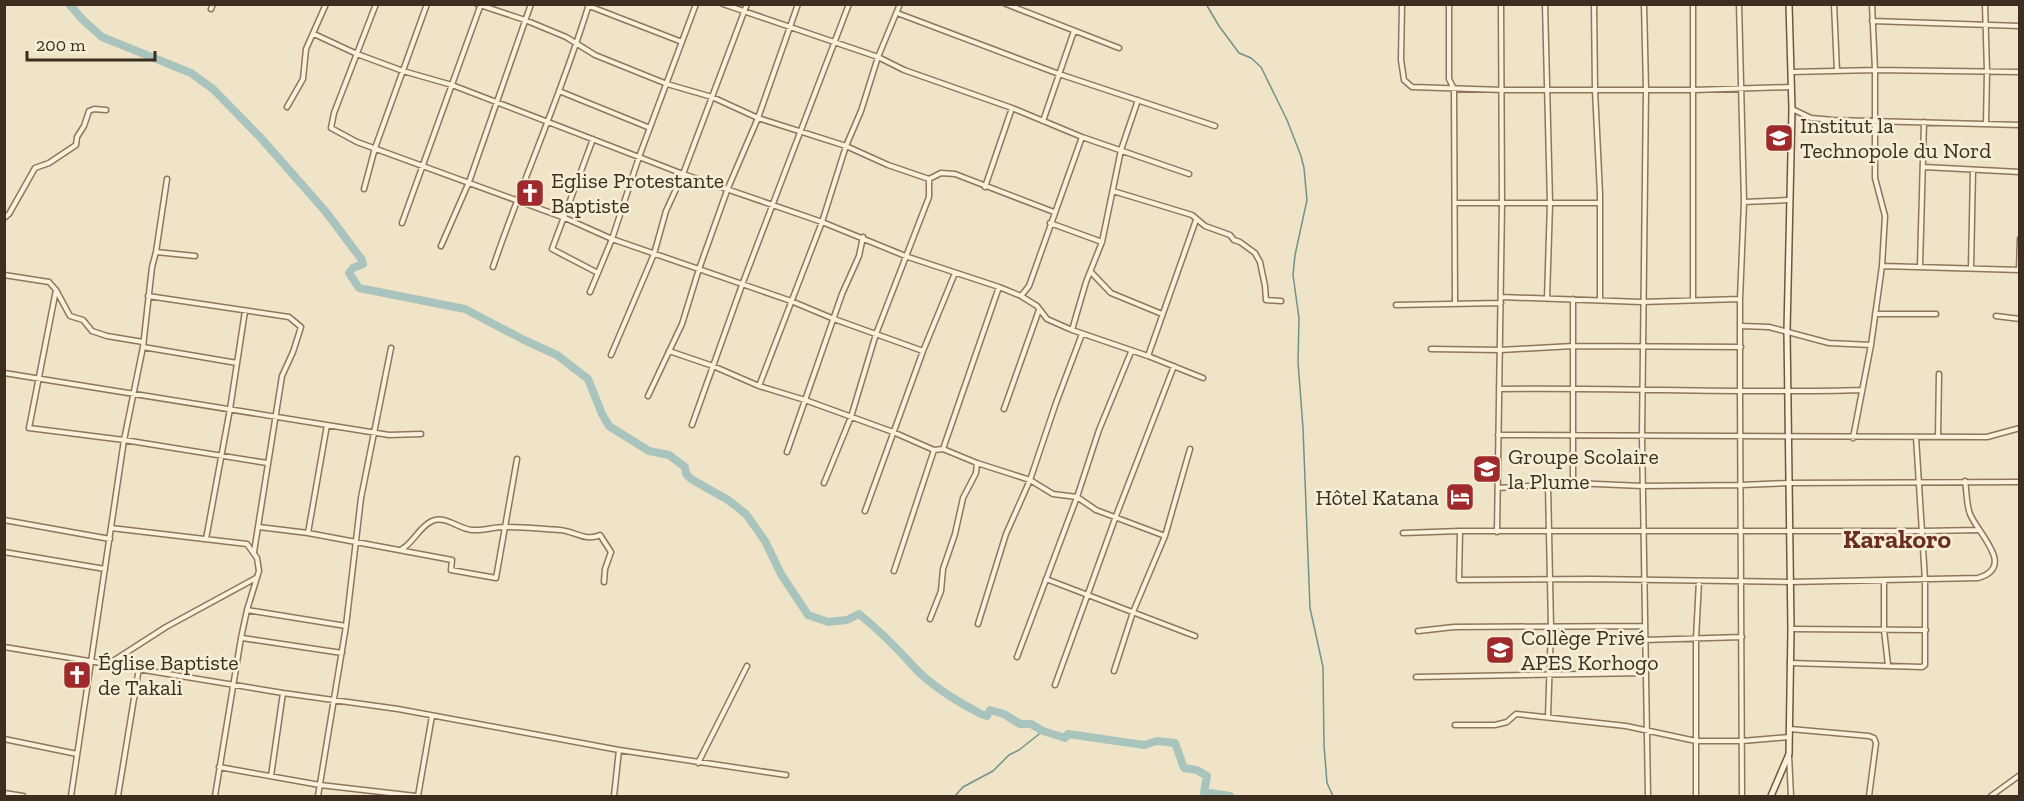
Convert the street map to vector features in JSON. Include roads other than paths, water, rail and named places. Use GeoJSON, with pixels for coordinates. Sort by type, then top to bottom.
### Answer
{"type":"FeatureCollection","features":[{"type":"Feature","properties":{"kind":"street"},"geometry":{"type":"LineString","coordinates":[[288,107],[303,79],[306,49],[326,4]]}},
{"type":"Feature","properties":{"kind":"street"},"geometry":{"type":"LineString","coordinates":[[376,4],[334,113],[331,128],[357,142],[565,218],[612,239],[791,301],[923,351]]}},
{"type":"Feature","properties":{"kind":"street"},"geometry":{"type":"LineString","coordinates":[[364,189],[375,148],[427,4]]}},
{"type":"Feature","properties":{"kind":"street"},"geometry":{"type":"LineString","coordinates":[[441,246],[469,182],[531,4]]}},
{"type":"Feature","properties":{"kind":"street"},"geometry":{"type":"LineString","coordinates":[[590,292],[612,239],[639,157],[696,4]]}},
{"type":"Feature","properties":{"kind":"street"},"geometry":{"type":"LineString","coordinates":[[723,4],[878,57],[904,70],[1012,108],[1082,137],[1189,174]]}},
{"type":"Feature","properties":{"kind":"street"},"geometry":{"type":"LineString","coordinates":[[611,355],[654,254],[666,211],[683,174],[747,4]]}},
{"type":"Feature","properties":{"kind":"street"},"geometry":{"type":"LineString","coordinates":[[648,396],[682,324],[728,188],[758,118],[798,4]]}},
{"type":"Feature","properties":{"kind":"street"},"geometry":{"type":"LineString","coordinates":[[692,425],[742,285],[849,4]]}},
{"type":"Feature","properties":{"kind":"street"},"geometry":{"type":"LineString","coordinates":[[759,386],[822,222],[846,146],[900,4]]}},
{"type":"Feature","properties":{"kind":"street"},"geometry":{"type":"LineString","coordinates":[[1006,4],[1119,48]]}},
{"type":"Feature","properties":{"kind":"street"},"geometry":{"type":"LineString","coordinates":[[1402,4],[1401,60],[1404,80],[1412,87],[1503,90],[1693,90],[1791,87]]}},
{"type":"Feature","properties":{"kind":"street"},"geometry":{"type":"LineString","coordinates":[[1449,4],[1449,79],[1454,89],[1455,304]]}},
{"type":"Feature","properties":{"kind":"street"},"geometry":{"type":"LineString","coordinates":[[1497,532],[1503,90],[1501,4]]}},
{"type":"Feature","properties":{"kind":"street"},"geometry":{"type":"LineString","coordinates":[[1545,4],[1550,203],[1547,299]]}},
{"type":"Feature","properties":{"kind":"street"},"geometry":{"type":"LineString","coordinates":[[1594,4],[1600,203],[1600,300]]}},
{"type":"Feature","properties":{"kind":"street"},"geometry":{"type":"LineString","coordinates":[[1644,4],[1646,89],[1642,437],[1648,796]]}},
{"type":"Feature","properties":{"kind":"street"},"geometry":{"type":"LineString","coordinates":[[1693,4],[1693,299]]}},
{"type":"Feature","properties":{"kind":"street"},"geometry":{"type":"LineString","coordinates":[[1739,4],[1744,202],[1740,299],[1742,326],[1740,392],[1742,796]]}},
{"type":"Feature","properties":{"kind":"street"},"geometry":{"type":"LineString","coordinates":[[1789,4],[1792,109],[1787,393],[1791,796]]}},
{"type":"Feature","properties":{"kind":"street"},"geometry":{"type":"LineString","coordinates":[[1834,4],[1837,71]]}},
{"type":"Feature","properties":{"kind":"street"},"geometry":{"type":"LineString","coordinates":[[1853,438],[1871,345],[1882,266],[1885,216],[1875,178],[1875,70],[1872,4]]}},
{"type":"Feature","properties":{"kind":"street"},"geometry":{"type":"LineString","coordinates":[[1985,4],[1986,124]]}},
{"type":"Feature","properties":{"kind":"street"},"geometry":{"type":"LineString","coordinates":[[402,223],[480,5],[566,37],[595,55],[668,84],[712,97],[758,118],[802,130],[846,146],[888,165],[929,179],[948,172],[1054,212]]}},
{"type":"Feature","properties":{"kind":"street"},"geometry":{"type":"LineString","coordinates":[[493,267],[516,200],[578,45],[589,5],[682,42]]}},
{"type":"Feature","properties":{"kind":"street"},"geometry":{"type":"LineString","coordinates":[[897,13],[1059,74],[1215,126]]}},
{"type":"Feature","properties":{"kind":"street"},"geometry":{"type":"LineString","coordinates":[[1872,21],[2019,26]]}},
{"type":"Feature","properties":{"kind":"street"},"geometry":{"type":"LineString","coordinates":[[1043,121],[1074,31]]}},
{"type":"Feature","properties":{"kind":"street"},"geometry":{"type":"LineString","coordinates":[[314,34],[357,54],[403,71],[452,85],[683,174],[863,237],[908,257],[999,287],[1021,296],[1039,309],[1047,319],[1203,378]]}},
{"type":"Feature","properties":{"kind":"street"},"geometry":{"type":"LineString","coordinates":[[1791,72],[1875,70],[2019,72]]}},
{"type":"Feature","properties":{"kind":"street"},"geometry":{"type":"LineString","coordinates":[[559,91],[650,128]]}},
{"type":"Feature","properties":{"kind":"street"},"geometry":{"type":"LineString","coordinates":[[1072,330],[1102,242],[1121,150],[1138,100]]}},
{"type":"Feature","properties":{"kind":"street"},"geometry":{"type":"LineString","coordinates":[[985,187],[1012,108]]}},
{"type":"Feature","properties":{"kind":"street"},"geometry":{"type":"LineString","coordinates":[[1792,109],[1812,117],[2019,125]]}},
{"type":"Feature","properties":{"kind":"street"},"geometry":{"type":"LineString","coordinates":[[4,218],[9,214],[35,168],[49,164],[76,145],[77,137],[89,111],[106,110]]}},
{"type":"Feature","properties":{"kind":"street"},"geometry":{"type":"LineString","coordinates":[[1920,266],[1924,122]]}},
{"type":"Feature","properties":{"kind":"street"},"geometry":{"type":"LineString","coordinates":[[1021,296],[1028,288],[1082,137]]}},
{"type":"Feature","properties":{"kind":"street"},"geometry":{"type":"LineString","coordinates":[[593,139],[552,249],[598,273]]}},
{"type":"Feature","properties":{"kind":"street"},"geometry":{"type":"LineString","coordinates":[[1924,167],[2019,172]]}},
{"type":"Feature","properties":{"kind":"street"},"geometry":{"type":"LineString","coordinates":[[1971,268],[1973,170]]}},
{"type":"Feature","properties":{"kind":"street"},"geometry":{"type":"LineString","coordinates":[[71,796],[124,440],[143,344],[152,267],[167,179]]}},
{"type":"Feature","properties":{"kind":"street"},"geometry":{"type":"LineString","coordinates":[[824,483],[851,417],[876,334],[908,257],[929,197],[929,179]]}},
{"type":"Feature","properties":{"kind":"street"},"geometry":{"type":"LineString","coordinates":[[1113,191],[1192,215],[1205,226],[1230,235],[1255,253],[1260,262],[1266,300],[1281,301]]}},
{"type":"Feature","properties":{"kind":"street"},"geometry":{"type":"LineString","coordinates":[[1744,202],[1789,200]]}},
{"type":"Feature","properties":{"kind":"street"},"geometry":{"type":"LineString","coordinates":[[1455,203],[1600,203]]}},
{"type":"Feature","properties":{"kind":"street"},"geometry":{"type":"LineString","coordinates":[[1148,356],[1196,219]]}},
{"type":"Feature","properties":{"kind":"street"},"geometry":{"type":"LineString","coordinates":[[1050,223],[1102,242]]}},
{"type":"Feature","properties":{"kind":"street"},"geometry":{"type":"LineString","coordinates":[[787,452],[842,294],[859,256],[863,237]]}},
{"type":"Feature","properties":{"kind":"street"},"geometry":{"type":"LineString","coordinates":[[1882,266],[2019,270],[2019,239]]}},
{"type":"Feature","properties":{"kind":"street"},"geometry":{"type":"LineString","coordinates":[[156,252],[195,256]]}},
{"type":"Feature","properties":{"kind":"street"},"geometry":{"type":"LineString","coordinates":[[1090,272],[1111,293],[1162,314]]}},
{"type":"Feature","properties":{"kind":"street"},"geometry":{"type":"LineString","coordinates":[[865,511],[923,351],[955,273]]}},
{"type":"Feature","properties":{"kind":"street"},"geometry":{"type":"LineString","coordinates":[[4,275],[49,282],[70,316],[83,320],[92,331],[106,336],[237,363]]}},
{"type":"Feature","properties":{"kind":"street"},"geometry":{"type":"LineString","coordinates":[[943,449],[999,287]]}},
{"type":"Feature","properties":{"kind":"street"},"geometry":{"type":"LineString","coordinates":[[1028,288],[1029,302]]}},
{"type":"Feature","properties":{"kind":"street"},"geometry":{"type":"LineString","coordinates":[[56,290],[29,428],[124,440],[267,463]]}},
{"type":"Feature","properties":{"kind":"street"},"geometry":{"type":"LineString","coordinates":[[148,296],[289,317],[301,327],[282,376],[254,552]]}},
{"type":"Feature","properties":{"kind":"street"},"geometry":{"type":"LineString","coordinates":[[1501,297],[1642,302],[1740,299]]}},
{"type":"Feature","properties":{"kind":"street"},"geometry":{"type":"LineString","coordinates":[[1573,299],[1573,483]]}},
{"type":"Feature","properties":{"kind":"street"},"geometry":{"type":"LineString","coordinates":[[1396,305],[1501,303]]}},
{"type":"Feature","properties":{"kind":"street"},"geometry":{"type":"LineString","coordinates":[[1004,409],[1039,309]]}},
{"type":"Feature","properties":{"kind":"street"},"geometry":{"type":"LineString","coordinates":[[206,539],[246,311]]}},
{"type":"Feature","properties":{"kind":"street"},"geometry":{"type":"LineString","coordinates":[[1875,314],[1936,314]]}},
{"type":"Feature","properties":{"kind":"street"},"geometry":{"type":"LineString","coordinates":[[1996,316],[2019,319]]}},
{"type":"Feature","properties":{"kind":"street"},"geometry":{"type":"LineString","coordinates":[[1742,326],[1769,327],[1829,343],[1871,345]]}},
{"type":"Feature","properties":{"kind":"street"},"geometry":{"type":"LineString","coordinates":[[978,624],[1006,534],[1030,480],[1082,334]]}},
{"type":"Feature","properties":{"kind":"street"},"geometry":{"type":"LineString","coordinates":[[1431,349],[1501,350],[1573,346],[1741,347]]}},
{"type":"Feature","properties":{"kind":"street"},"geometry":{"type":"LineString","coordinates":[[318,796],[346,626],[361,498],[391,348]]}},
{"type":"Feature","properties":{"kind":"street"},"geometry":{"type":"LineString","coordinates":[[669,351],[713,366],[759,386],[893,432],[934,450],[943,449],[1030,480],[1053,494],[1077,497],[1096,510],[1165,536]]}},
{"type":"Feature","properties":{"kind":"street"},"geometry":{"type":"LineString","coordinates":[[1017,657],[1077,497],[1098,430],[1131,352]]}},
{"type":"Feature","properties":{"kind":"street"},"geometry":{"type":"LineString","coordinates":[[1055,685],[1116,516],[1174,366]]}},
{"type":"Feature","properties":{"kind":"street"},"geometry":{"type":"LineString","coordinates":[[4,372],[389,435],[421,434]]}},
{"type":"Feature","properties":{"kind":"street"},"geometry":{"type":"LineString","coordinates":[[1938,437],[1939,374]]}},
{"type":"Feature","properties":{"kind":"street"},"geometry":{"type":"LineString","coordinates":[[1499,389],[1573,388],[1787,393],[1862,390]]}},
{"type":"Feature","properties":{"kind":"street"},"geometry":{"type":"LineString","coordinates":[[308,533],[327,424]]}},
{"type":"Feature","properties":{"kind":"street"},"geometry":{"type":"LineString","coordinates":[[1498,435],[1987,437],[2019,428]]}},
{"type":"Feature","properties":{"kind":"street"},"geometry":{"type":"LineString","coordinates":[[1790,663],[1922,667],[1925,665],[1925,580],[1916,437]]}},
{"type":"Feature","properties":{"kind":"street"},"geometry":{"type":"LineString","coordinates":[[1114,671],[1133,612],[1165,536],[1190,449]]}},
{"type":"Feature","properties":{"kind":"street"},"geometry":{"type":"LineString","coordinates":[[894,571],[934,450]]}},
{"type":"Feature","properties":{"kind":"street"},"geometry":{"type":"LineString","coordinates":[[259,527],[401,549],[452,560],[451,570],[496,578],[517,459]]}},
{"type":"Feature","properties":{"kind":"street"},"geometry":{"type":"LineString","coordinates":[[930,619],[941,591],[943,569],[955,534],[963,498],[976,473],[977,463]]}},
{"type":"Feature","properties":{"kind":"street"},"geometry":{"type":"LineString","coordinates":[[1498,488],[1573,483],[1643,486],[1920,481],[2019,482]]}},
{"type":"Feature","properties":{"kind":"street"},"geometry":{"type":"LineString","coordinates":[[1460,531],[1459,580],[1790,582],[1978,578],[1990,575],[1995,562],[1993,550],[1978,530],[1967,506],[1965,481]]}},
{"type":"Feature","properties":{"kind":"street"},"geometry":{"type":"LineString","coordinates":[[1548,485],[1551,627],[1548,717]]}},
{"type":"Feature","properties":{"kind":"street"},"geometry":{"type":"LineString","coordinates":[[4,520],[110,539]]}},
{"type":"Feature","properties":{"kind":"street"},"geometry":{"type":"LineString","coordinates":[[401,549],[411,543],[419,532],[432,521],[446,521],[472,530],[504,527],[564,531],[589,538],[600,535],[609,546],[610,552],[604,582]]}},
{"type":"Feature","properties":{"kind":"street"},"geometry":{"type":"LineString","coordinates":[[111,528],[247,544],[257,558],[259,571],[241,638],[215,796]]}},
{"type":"Feature","properties":{"kind":"street"},"geometry":{"type":"LineString","coordinates":[[1403,533],[1978,530]]}},
{"type":"Feature","properties":{"kind":"street"},"geometry":{"type":"LineString","coordinates":[[4,552],[105,569]]}},
{"type":"Feature","properties":{"kind":"street"},"geometry":{"type":"LineString","coordinates":[[110,663],[165,627],[257,577]]}},
{"type":"Feature","properties":{"kind":"street"},"geometry":{"type":"LineString","coordinates":[[1046,579],[1195,636]]}},
{"type":"Feature","properties":{"kind":"street"},"geometry":{"type":"LineString","coordinates":[[1696,796],[1696,639],[1699,580]]}},
{"type":"Feature","properties":{"kind":"street"},"geometry":{"type":"LineString","coordinates":[[1884,580],[1884,630],[1888,665]]}},
{"type":"Feature","properties":{"kind":"street"},"geometry":{"type":"LineString","coordinates":[[247,610],[346,626]]}},
{"type":"Feature","properties":{"kind":"street"},"geometry":{"type":"LineString","coordinates":[[1418,631],[1454,627],[1644,626]]}},
{"type":"Feature","properties":{"kind":"street"},"geometry":{"type":"LineString","coordinates":[[1791,629],[1926,630]]}},
{"type":"Feature","properties":{"kind":"street"},"geometry":{"type":"LineString","coordinates":[[1644,640],[1742,637]]}},
{"type":"Feature","properties":{"kind":"street"},"geometry":{"type":"LineString","coordinates":[[241,638],[342,653]]}},
{"type":"Feature","properties":{"kind":"street"},"geometry":{"type":"LineString","coordinates":[[4,647],[283,693],[335,699],[698,763],[786,775]]}},
{"type":"Feature","properties":{"kind":"street"},"geometry":{"type":"LineString","coordinates":[[698,763],[747,666]]}},
{"type":"Feature","properties":{"kind":"street"},"geometry":{"type":"LineString","coordinates":[[118,796],[139,668]]}},
{"type":"Feature","properties":{"kind":"street"},"geometry":{"type":"LineString","coordinates":[[1416,677],[1645,673]]}},
{"type":"Feature","properties":{"kind":"street"},"geometry":{"type":"LineString","coordinates":[[271,776],[283,693]]}},
{"type":"Feature","properties":{"kind":"street"},"geometry":{"type":"LineString","coordinates":[[1455,724],[1495,725],[1507,722],[1516,714],[1626,726],[1696,741],[1742,741],[1789,737]]}},
{"type":"Feature","properties":{"kind":"street"},"geometry":{"type":"LineString","coordinates":[[219,767],[320,784],[417,796],[432,716]]}},
{"type":"Feature","properties":{"kind":"street"},"geometry":{"type":"LineString","coordinates":[[1790,729],[1874,738],[1876,743],[1869,796]]}},
{"type":"Feature","properties":{"kind":"street"},"geometry":{"type":"LineString","coordinates":[[4,739],[77,754]]}},
{"type":"Feature","properties":{"kind":"street"},"geometry":{"type":"LineString","coordinates":[[614,796],[619,750]]}},
{"type":"Feature","properties":{"kind":"street"},"geometry":{"type":"LineString","coordinates":[[1772,796],[1789,754]]}},
{"type":"Feature","properties":{"kind":"street"},"geometry":{"type":"LineString","coordinates":[[1991,796],[2019,775]]}},
{"type":"Feature","properties":{"kind":"street"},"geometry":{"type":"LineString","coordinates":[[4,793],[23,796]]}},
{"type":"Feature","properties":{"kind":"waterway"},"geometry":{"type":"LineString","coordinates":[[69,4],[102,37],[191,73],[213,89],[260,137],[326,212],[362,260],[363,264],[353,268],[349,273],[359,288],[465,309],[557,355],[588,379],[609,426],[649,451],[669,455],[685,467],[686,474],[691,479],[728,500],[746,514],[765,541],[781,574],[808,615],[828,622],[847,620],[859,614],[936,687],[981,714],[987,716],[990,710],[1004,714],[1020,724],[1031,724],[1043,731],[1065,738],[1068,734],[1144,745],[1157,741],[1175,743],[1184,768],[1197,770],[1207,776],[1204,792],[1230,796]]}},
{"type":"Feature","properties":{"kind":"waterway"},"geometry":{"type":"LineString","coordinates":[[1206,4],[1239,53],[1251,58],[1261,67],[1287,120],[1304,168],[1307,200],[1293,275],[1299,318],[1298,362],[1310,608],[1323,667],[1324,745],[1327,783],[1333,796]]}},
{"type":"Feature","properties":{"kind":"waterway"},"geometry":{"type":"LineString","coordinates":[[955,796],[963,787],[993,771],[1009,755],[1043,731]]}},
{"type":"Feature","properties":{"kind":"place","name":"Institut la Technopole du Nord"},"geometry":{"type":"Point","coordinates":[1779,138]}},
{"type":"Feature","properties":{"kind":"place","name":"Eglise Protestante Baptiste"},"geometry":{"type":"Point","coordinates":[530,193]}},
{"type":"Feature","properties":{"kind":"place","name":"Groupe Scolaire la Plume"},"geometry":{"type":"Point","coordinates":[1487,469]}},
{"type":"Feature","properties":{"kind":"place","name":"Hôtel Katana"},"geometry":{"type":"Point","coordinates":[1460,497]}},
{"type":"Feature","properties":{"kind":"place","name":"Collège Privé APES Korhogo"},"geometry":{"type":"Point","coordinates":[1500,650]}},
{"type":"Feature","properties":{"kind":"place","name":"Église Baptiste de Takali"},"geometry":{"type":"Point","coordinates":[77,675]}},
{"type":"Feature","properties":{"kind":"district","name":"Karakoro"},"geometry":{"type":"Point","coordinates":[1897,539]}}]}
